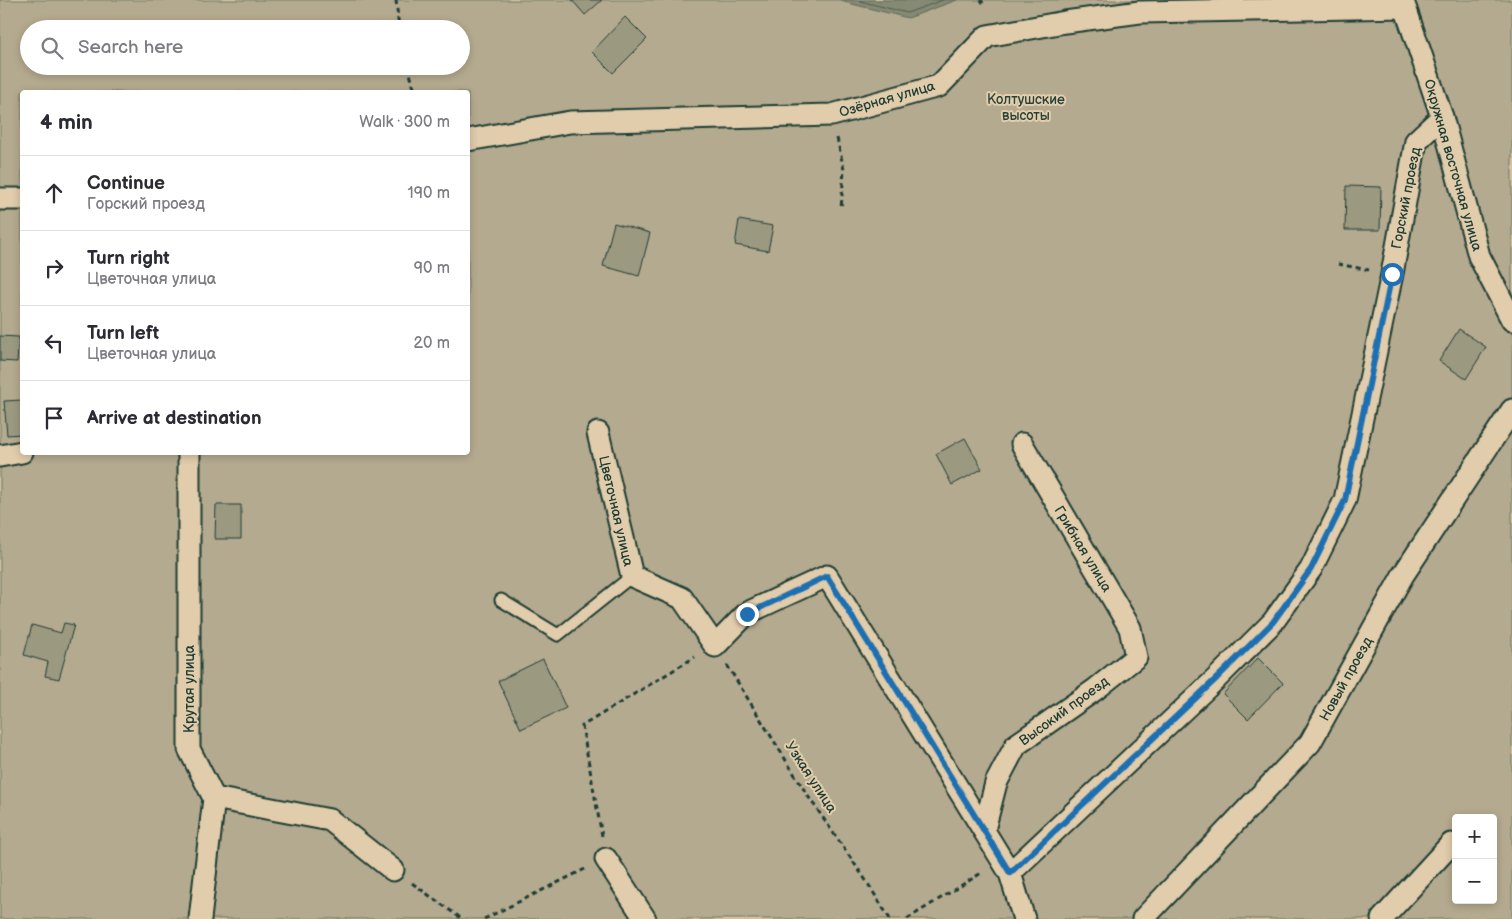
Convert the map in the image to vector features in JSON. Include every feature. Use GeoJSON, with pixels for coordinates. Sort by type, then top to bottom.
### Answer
{"type":"FeatureCollection","features":[{"type":"Feature","properties":{"kind":"street","name":"Озёрная улица"},"geometry":{"type":"LineString","coordinates":[[470,140],[570,122],[832,114],[938,86],[987,36],[1065,22],[1140,12],[1404,6]]}},
{"type":"Feature","properties":{"kind":"street","name":"Окружная восточная улица"},"geometry":{"type":"LineString","coordinates":[[1404,6],[1442,117],[1478,256],[1512,320]]}},
{"type":"Feature","properties":{"kind":"street","name":"Горский проезд"},"geometry":{"type":"LineString","coordinates":[[1006,866],[1203,691],[1273,622],[1311,569],[1345,500],[1392,274],[1416,141],[1442,117]]}},
{"type":"Feature","properties":{"kind":"street"},"geometry":{"type":"LineString","coordinates":[[0,199],[20,199]]}},
{"type":"Feature","properties":{"kind":"street","name":"Новый проезд"},"geometry":{"type":"LineString","coordinates":[[1143,919],[1310,743],[1403,575],[1512,410]]}},
{"type":"Feature","properties":{"kind":"street","name":"Цветочная улица"},"geometry":{"type":"LineString","coordinates":[[598,433],[632,576],[682,598],[715,646]]}},
{"type":"Feature","properties":{"kind":"street","name":"Грибная улица"},"geometry":{"type":"LineString","coordinates":[[1022,444],[1130,628],[1136,657]]}},
{"type":"Feature","properties":{"kind":"street"},"geometry":{"type":"LineString","coordinates":[[0,456],[20,452]]}},
{"type":"Feature","properties":{"kind":"street","name":"Крутая улица"},"geometry":{"type":"LineString","coordinates":[[189,455],[189,749],[214,798]]}},
{"type":"Feature","properties":{"kind":"street"},"geometry":{"type":"LineString","coordinates":[[715,646],[747,614],[827,576],[1006,866],[1024,919]]}},
{"type":"Feature","properties":{"kind":"street","name":"Высокий проезд"},"geometry":{"type":"LineString","coordinates":[[984,830],[996,783],[1016,745],[1096,689],[1136,657]]}},
{"type":"Feature","properties":{"kind":"street"},"geometry":{"type":"LineString","coordinates":[[200,919],[214,798],[330,820],[393,870]]}},
{"type":"Feature","properties":{"kind":"street"},"geometry":{"type":"LineString","coordinates":[[1382,919],[1451,844]]}},
{"type":"Feature","properties":{"kind":"street"},"geometry":{"type":"LineString","coordinates":[[606,859],[645,919]]}},
{"type":"Feature","properties":{"kind":"lane"},"geometry":{"type":"LineString","coordinates":[[501,600],[558,635],[632,576]]}},
{"type":"Feature","properties":{"kind":"path"},"geometry":{"type":"LineString","coordinates":[[396,0],[398,20]]}},
{"type":"Feature","properties":{"kind":"path"},"geometry":{"type":"LineString","coordinates":[[410,75],[414,90]]}},
{"type":"Feature","properties":{"kind":"path"},"geometry":{"type":"LineString","coordinates":[[832,114],[844,170],[841,209]]}},
{"type":"Feature","properties":{"kind":"path"},"geometry":{"type":"LineString","coordinates":[[1338,264],[1392,274]]}},
{"type":"Feature","properties":{"kind":"path"},"geometry":{"type":"LineString","coordinates":[[484,919],[606,859],[582,726],[715,646]]}},
{"type":"Feature","properties":{"kind":"path","name":"Узкая улица"},"geometry":{"type":"LineString","coordinates":[[715,646],[808,796],[890,919]]}},
{"type":"Feature","properties":{"kind":"path"},"geometry":{"type":"LineString","coordinates":[[907,919],[1006,866]]}},
{"type":"Feature","properties":{"kind":"path"},"geometry":{"type":"LineString","coordinates":[[393,870],[462,919]]}},
{"type":"Feature","properties":{"kind":"green space","name":"Колтушские высоты"},"geometry":{"type":"Polygon","coordinates":[[[0,0],[1512,0],[1512,919],[0,919],[0,0]]]}},
{"type":"Feature","properties":{"kind":"water"},"geometry":{"type":"Polygon","coordinates":[[[840,0],[957,0],[908,18],[840,0]]]}},
{"type":"Feature","properties":{"kind":"building"},"geometry":{"type":"Polygon","coordinates":[[[572,0],[602,0],[585,15],[572,0]]]}},
{"type":"Feature","properties":{"kind":"building"},"geometry":{"type":"Polygon","coordinates":[[[625,17],[647,39],[613,73],[592,52],[625,17]]]}},
{"type":"Feature","properties":{"kind":"building"},"geometry":{"type":"Polygon","coordinates":[[[1346,186],[1381,187],[1380,230],[1345,230],[1346,186]]]}},
{"type":"Feature","properties":{"kind":"building"},"geometry":{"type":"Polygon","coordinates":[[[739,220],[773,226],[768,251],[735,245],[739,220]]]}},
{"type":"Feature","properties":{"kind":"building"},"geometry":{"type":"Polygon","coordinates":[[[614,223],[650,233],[639,276],[603,266],[614,223]]]}},
{"type":"Feature","properties":{"kind":"building"},"geometry":{"type":"Polygon","coordinates":[[[1459,329],[1486,347],[1466,379],[1439,361],[1459,329]]]}},
{"type":"Feature","properties":{"kind":"building"},"geometry":{"type":"Polygon","coordinates":[[[0,336],[19,337],[17,362],[0,361],[0,336]]]}},
{"type":"Feature","properties":{"kind":"building"},"geometry":{"type":"Polygon","coordinates":[[[20,400],[20,434],[7,435],[4,401],[20,400]]]}},
{"type":"Feature","properties":{"kind":"building"},"geometry":{"type":"Polygon","coordinates":[[[965,438],[982,469],[952,485],[936,454],[965,438]]]}},
{"type":"Feature","properties":{"kind":"building"},"geometry":{"type":"Polygon","coordinates":[[[216,505],[241,505],[241,539],[215,539],[216,505]]]}},
{"type":"Feature","properties":{"kind":"building"},"geometry":{"type":"Polygon","coordinates":[[[64,623],[74,625],[59,679],[45,676],[48,662],[24,655],[32,625],[61,633],[64,623]]]}},
{"type":"Feature","properties":{"kind":"building"},"geometry":{"type":"Polygon","coordinates":[[[1258,658],[1283,683],[1248,719],[1223,694],[1258,658]]]}},
{"type":"Feature","properties":{"kind":"building"},"geometry":{"type":"Polygon","coordinates":[[[543,659],[566,708],[521,729],[498,681],[543,659]]]}},
{"type":"Feature","properties":{"kind":"route"},"geometry":{"type":"LineString","coordinates":[[747,614],[827,576],[1010,873],[1217,678],[1273,622],[1311,569],[1345,500],[1392,274]]}}]}
